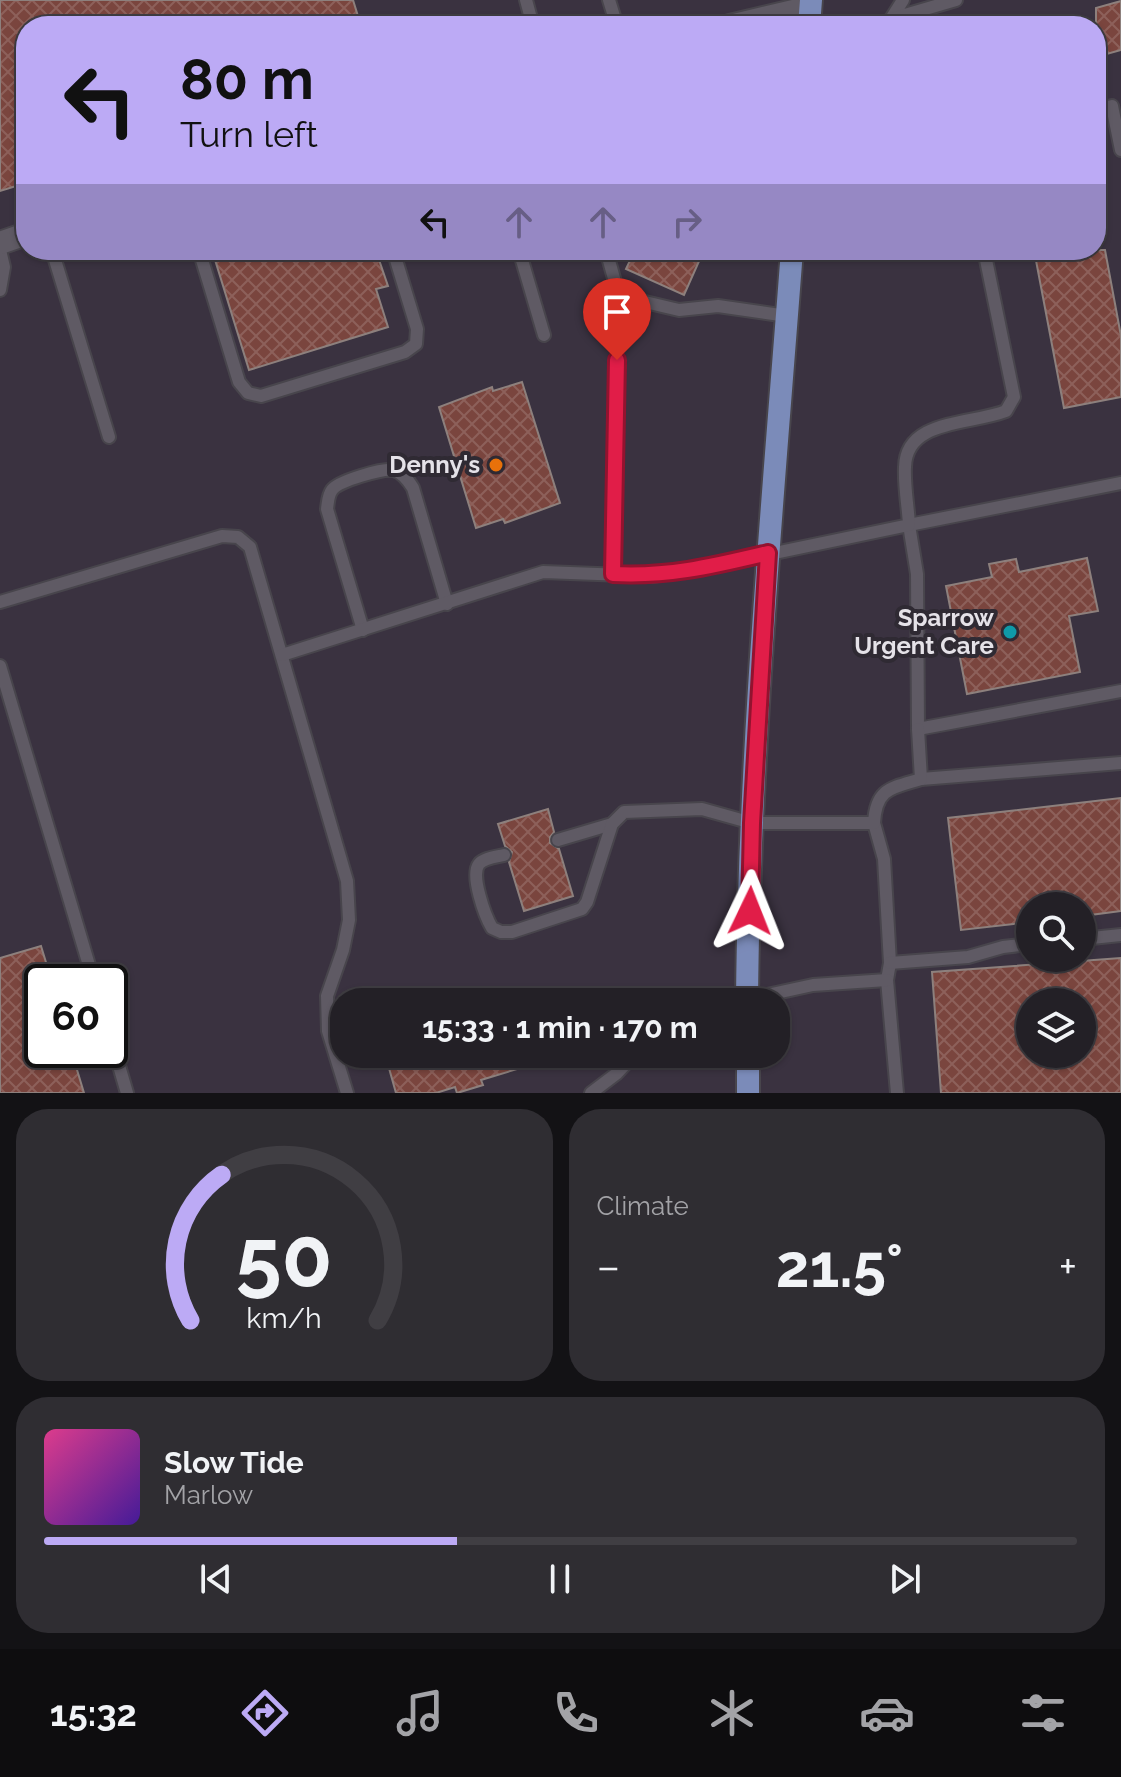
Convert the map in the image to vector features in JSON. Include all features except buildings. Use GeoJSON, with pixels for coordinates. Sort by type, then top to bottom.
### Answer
{"type":"FeatureCollection","features":[{"type":"Feature","properties":{"kind":"main road"},"geometry":{"type":"LineString","coordinates":[[745,988],[768,553],[791,260]]}},
{"type":"Feature","properties":{"kind":"main road"},"geometry":{"type":"LineString","coordinates":[[748,1068],[748,1093]]}},
{"type":"Feature","properties":{"kind":"street"},"geometry":{"type":"LineString","coordinates":[[783,16],[810,11]]}},
{"type":"Feature","properties":{"kind":"lane"},"geometry":{"type":"LineString","coordinates":[[907,16],[956,0]]}},
{"type":"Feature","properties":{"kind":"lane"},"geometry":{"type":"LineString","coordinates":[[1117,105],[1121,150]]}},
{"type":"Feature","properties":{"kind":"lane"},"geometry":{"type":"LineString","coordinates":[[0,250],[4,267],[0,290]]}},
{"type":"Feature","properties":{"kind":"lane"},"geometry":{"type":"LineString","coordinates":[[55,260],[109,437]]}},
{"type":"Feature","properties":{"kind":"lane"},"geometry":{"type":"LineString","coordinates":[[202,260],[239,382],[248,393],[261,396],[405,352],[416,344],[417,329],[396,260]]}},
{"type":"Feature","properties":{"kind":"lane"},"geometry":{"type":"LineString","coordinates":[[522,260],[544,335]]}},
{"type":"Feature","properties":{"kind":"lane"},"geometry":{"type":"LineString","coordinates":[[609,260],[617,289],[628,298],[679,310],[718,306],[787,316]]}},
{"type":"Feature","properties":{"kind":"lane"},"geometry":{"type":"LineString","coordinates":[[921,779],[917,574],[909,525],[905,467],[908,447],[918,436],[931,430],[989,418],[1006,411],[1014,397],[986,260]]}},
{"type":"Feature","properties":{"kind":"lane"},"geometry":{"type":"LineString","coordinates":[[613,574],[617,360]]}},
{"type":"Feature","properties":{"kind":"lane"},"geometry":{"type":"LineString","coordinates":[[363,630],[327,509],[332,488],[341,483],[384,470],[394,470],[406,477],[413,488],[447,604]]}},
{"type":"Feature","properties":{"kind":"lane"},"geometry":{"type":"LineString","coordinates":[[282,655],[543,572],[652,576],[1121,483]]}},
{"type":"Feature","properties":{"kind":"lane"},"geometry":{"type":"LineString","coordinates":[[0,602],[222,536],[238,537],[250,547],[347,881],[349,920],[343,950],[327,996],[328,1031],[347,1093]]}},
{"type":"Feature","properties":{"kind":"lane"},"geometry":{"type":"LineString","coordinates":[[0,666],[89,964]]}},
{"type":"Feature","properties":{"kind":"lane"},"geometry":{"type":"LineString","coordinates":[[918,729],[1121,691]]}},
{"type":"Feature","properties":{"kind":"lane"},"geometry":{"type":"LineString","coordinates":[[897,1093],[887,980],[890,963],[884,859],[874,823],[875,804],[888,788],[921,779],[1121,763]]}},
{"type":"Feature","properties":{"kind":"lane"},"geometry":{"type":"LineString","coordinates":[[504,855],[483,860],[477,866],[475,875],[492,928],[512,932],[582,909],[612,824],[624,812],[702,809],[752,823],[874,823]]}},
{"type":"Feature","properties":{"kind":"lane"},"geometry":{"type":"LineString","coordinates":[[558,840],[612,824]]}},
{"type":"Feature","properties":{"kind":"lane"},"geometry":{"type":"LineString","coordinates":[[1096,938],[1121,935]]}},
{"type":"Feature","properties":{"kind":"lane"},"geometry":{"type":"LineString","coordinates":[[890,963],[968,957],[1016,946]]}},
{"type":"Feature","properties":{"kind":"lane"},"geometry":{"type":"LineString","coordinates":[[790,990],[813,985],[887,980]]}},
{"type":"Feature","properties":{"kind":"lane"},"geometry":{"type":"LineString","coordinates":[[120,1068],[127,1093]]}},
{"type":"Feature","properties":{"kind":"lane"},"geometry":{"type":"LineString","coordinates":[[591,1093],[622,1068]]}},
{"type":"Feature","properties":{"kind":"shaded area"},"geometry":{"type":"Polygon","coordinates":[[[0,0],[1121,0],[1121,1093],[0,1093],[0,0]]]}},
{"type":"Feature","properties":{"kind":"place","name":"Denny's"},"geometry":{"type":"Point","coordinates":[496,465]}},
{"type":"Feature","properties":{"kind":"place","name":"Sparrow Urgent Care"},"geometry":{"type":"Point","coordinates":[1010,632]}},
{"type":"Feature","properties":{"kind":"route"},"geometry":{"type":"LineString","coordinates":[[617,360],[613,574],[652,576],[768,553],[752,823],[750,911]]}}]}
